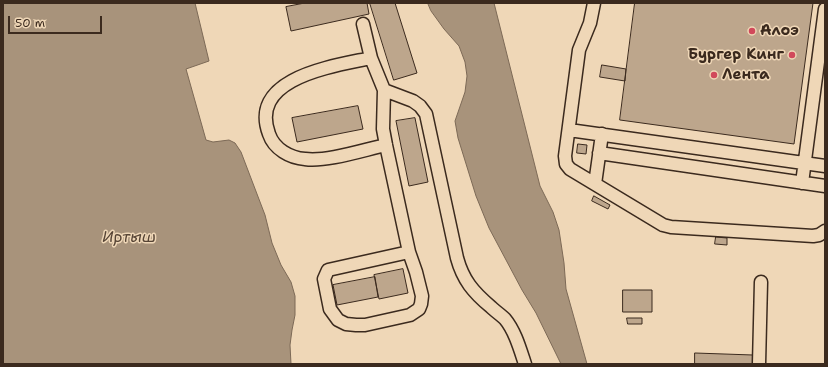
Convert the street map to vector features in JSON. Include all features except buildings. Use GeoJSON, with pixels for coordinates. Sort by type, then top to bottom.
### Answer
{"type":"FeatureCollection","features":[{"type":"Feature","properties":{"kind":"lane"},"geometry":{"type":"LineString","coordinates":[[594,3],[590,23],[579,50],[565,156],[566,164],[570,169],[663,225],[671,227],[813,236],[819,235],[825,231]]}},
{"type":"Feature","properties":{"kind":"lane"},"geometry":{"type":"LineString","coordinates":[[802,183],[822,60],[825,9]]}},
{"type":"Feature","properties":{"kind":"lane"},"geometry":{"type":"LineString","coordinates":[[363,24],[371,58],[384,90],[383,129],[409,252],[422,296],[421,304],[410,316],[356,326],[338,320],[330,309],[324,279],[328,270],[409,252]]}},
{"type":"Feature","properties":{"kind":"lane"},"geometry":{"type":"LineString","coordinates":[[371,58],[314,71],[283,87],[270,102],[266,112],[267,129],[273,141],[285,153],[293,157],[303,159],[324,159],[386,145]]}},
{"type":"Feature","properties":{"kind":"lane"},"geometry":{"type":"LineString","coordinates":[[384,90],[413,101],[420,106],[426,114],[461,272],[477,296],[504,318],[512,330],[525,364]]}},
{"type":"Feature","properties":{"kind":"lane"},"geometry":{"type":"LineString","coordinates":[[569,130],[825,166]]}},
{"type":"Feature","properties":{"kind":"lane"},"geometry":{"type":"LineString","coordinates":[[595,184],[602,134]]}},
{"type":"Feature","properties":{"kind":"lane"},"geometry":{"type":"LineString","coordinates":[[599,153],[825,186]]}},
{"type":"Feature","properties":{"kind":"lane"},"geometry":{"type":"LineString","coordinates":[[759,364],[761,282]]}},
{"type":"Feature","properties":{"kind":"water","name":"Иртыш"},"geometry":{"type":"Polygon","coordinates":[[[3,3],[195,3],[209,61],[186,69],[206,140],[213,142],[229,140],[235,143],[241,152],[265,215],[272,243],[281,265],[291,282],[295,296],[295,315],[290,345],[291,364],[3,364],[3,3]]]}},
{"type":"Feature","properties":{"kind":"water"},"geometry":{"type":"Polygon","coordinates":[[[428,3],[494,3],[540,186],[553,212],[559,230],[566,289],[587,364],[561,364],[536,313],[489,228],[476,196],[458,138],[455,121],[465,92],[467,76],[465,62],[459,46],[431,11],[428,3]]]}},
{"type":"Feature","properties":{"kind":"place","name":"Алоэ"},"geometry":{"type":"Point","coordinates":[752,31]}},
{"type":"Feature","properties":{"kind":"place","name":"Бургер Кинг"},"geometry":{"type":"Point","coordinates":[792,55]}},
{"type":"Feature","properties":{"kind":"place","name":"Лента"},"geometry":{"type":"Point","coordinates":[714,75]}}]}
